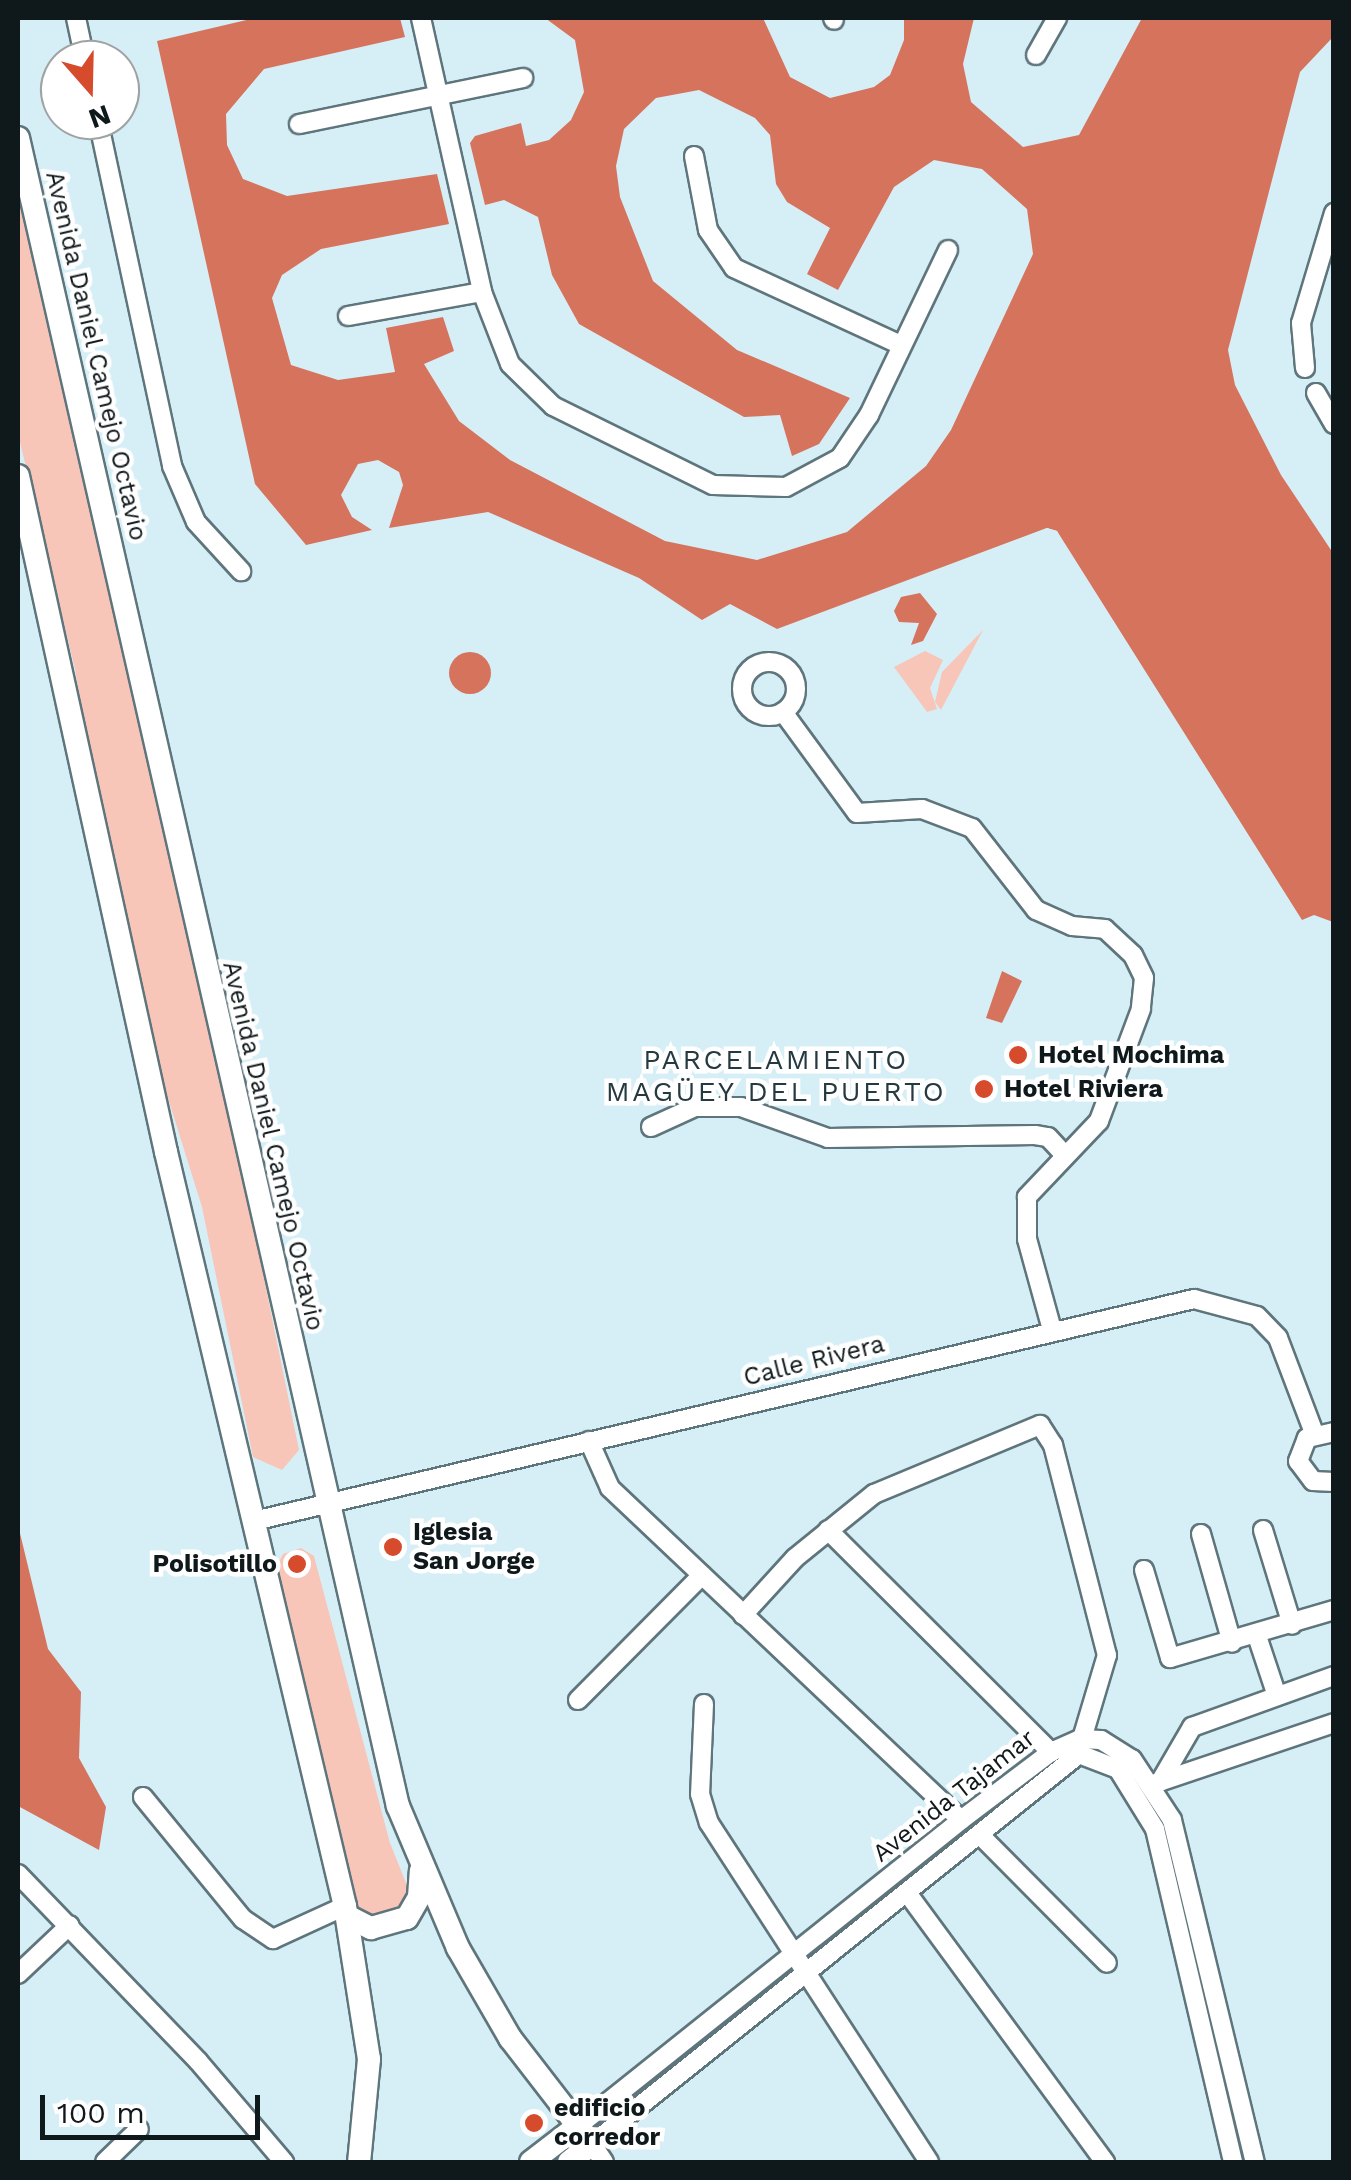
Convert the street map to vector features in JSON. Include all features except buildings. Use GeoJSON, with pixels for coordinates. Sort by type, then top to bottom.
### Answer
{"type":"FeatureCollection","features":[{"type":"Feature","properties":{"kind":"main road","name":"Avenida Daniel Camejo Octavio"},"geometry":{"type":"LineString","coordinates":[[18,138],[398,1806],[421,1871],[510,2038],[591,2144]]}},
{"type":"Feature","properties":{"kind":"main road"},"geometry":{"type":"LineString","coordinates":[[18,476],[346,1911],[369,2059],[358,2162]]}},
{"type":"Feature","properties":{"kind":"main road"},"geometry":{"type":"LineString","coordinates":[[346,1911],[371,1928],[407,1918],[419,1897],[421,1871]]}},
{"type":"Feature","properties":{"kind":"main road"},"geometry":{"type":"LineString","coordinates":[[531,2162],[591,2144]]}},
{"type":"Feature","properties":{"kind":"main road"},"geometry":{"type":"LineString","coordinates":[[569,2162],[591,2144]]}},
{"type":"Feature","properties":{"kind":"street"},"geometry":{"type":"LineString","coordinates":[[421,18],[482,292],[510,364],[554,406],[730,488],[786,487],[840,458],[869,415],[948,250]]}},
{"type":"Feature","properties":{"kind":"street"},"geometry":{"type":"LineString","coordinates":[[1036,55],[1058,18]]}},
{"type":"Feature","properties":{"kind":"street"},"geometry":{"type":"LineString","coordinates":[[299,124],[523,78]]}},
{"type":"Feature","properties":{"kind":"street"},"geometry":{"type":"LineString","coordinates":[[102,140],[172,466],[196,522],[241,571]]}},
{"type":"Feature","properties":{"kind":"street"},"geometry":{"type":"LineString","coordinates":[[694,156],[708,230],[734,268],[788,298],[901,345]]}},
{"type":"Feature","properties":{"kind":"street"},"geometry":{"type":"LineString","coordinates":[[1305,368],[1300,323],[1334,214]]}},
{"type":"Feature","properties":{"kind":"street"},"geometry":{"type":"LineString","coordinates":[[348,316],[482,292]]}},
{"type":"Feature","properties":{"kind":"street"},"geometry":{"type":"LineString","coordinates":[[783,712],[857,813],[922,809],[954,818],[991,847],[1036,910],[1072,926],[1105,929],[1133,955],[1144,992],[1116,1082],[1099,1120],[1040,1177],[1024,1219],[1052,1330]]}},
{"type":"Feature","properties":{"kind":"street"},"geometry":{"type":"LineString","coordinates":[[651,1127],[695,1107],[741,1107],[828,1138],[1034,1135],[1048,1137],[1064,1155]]}},
{"type":"Feature","properties":{"kind":"street","name":"Calle Rivera"},"geometry":{"type":"LineString","coordinates":[[254,1521],[1194,1299],[1226,1302],[1257,1316],[1278,1338],[1314,1433]]}},
{"type":"Feature","properties":{"kind":"street"},"geometry":{"type":"LineString","coordinates":[[742,1616],[828,1530],[874,1494],[918,1472],[1034,1426],[1046,1428],[1108,1655],[1080,1746]]}},
{"type":"Feature","properties":{"kind":"street"},"geometry":{"type":"LineString","coordinates":[[1334,1432],[1314,1433],[1302,1444],[1301,1469],[1313,1481],[1334,1482]]}},
{"type":"Feature","properties":{"kind":"street"},"geometry":{"type":"LineString","coordinates":[[589,1441],[610,1488],[961,1820]]}},
{"type":"Feature","properties":{"kind":"street"},"geometry":{"type":"LineString","coordinates":[[828,1530],[1051,1752]]}},
{"type":"Feature","properties":{"kind":"street"},"geometry":{"type":"LineString","coordinates":[[1264,1530],[1292,1625]]}},
{"type":"Feature","properties":{"kind":"street"},"geometry":{"type":"LineString","coordinates":[[1201,1534],[1232,1643]]}},
{"type":"Feature","properties":{"kind":"street"},"geometry":{"type":"LineString","coordinates":[[1144,1570],[1170,1658],[1257,1636],[1334,1610]]}},
{"type":"Feature","properties":{"kind":"street"},"geometry":{"type":"LineString","coordinates":[[578,1700],[702,1575]]}},
{"type":"Feature","properties":{"kind":"street"},"geometry":{"type":"LineString","coordinates":[[1257,1636],[1276,1696]]}},
{"type":"Feature","properties":{"kind":"street"},"geometry":{"type":"LineString","coordinates":[[1233,2162],[1155,1828],[1150,1786],[1192,1727],[1334,1676]]}},
{"type":"Feature","properties":{"kind":"street"},"geometry":{"type":"LineString","coordinates":[[704,1704],[700,1794],[708,1823],[929,2162]]}},
{"type":"Feature","properties":{"kind":"street"},"geometry":{"type":"LineString","coordinates":[[1150,1786],[1334,1723]]}},
{"type":"Feature","properties":{"kind":"street"},"geometry":{"type":"LineString","coordinates":[[1080,1746],[1101,1740],[1132,1760],[1150,1786],[1179,1844],[1254,2162]]}},
{"type":"Feature","properties":{"kind":"street","name":"Avenida Tajamar"},"geometry":{"type":"LineString","coordinates":[[591,2144],[793,1954],[1051,1752],[1080,1746]]}},
{"type":"Feature","properties":{"kind":"street","name":"Avenida Tajamar"},"geometry":{"type":"LineString","coordinates":[[591,2144],[908,1894],[1080,1746]]}},
{"type":"Feature","properties":{"kind":"street"},"geometry":{"type":"LineString","coordinates":[[143,1796],[242,1919],[273,1938],[346,1911]]}},
{"type":"Feature","properties":{"kind":"street"},"geometry":{"type":"LineString","coordinates":[[980,1835],[1107,1963]]}},
{"type":"Feature","properties":{"kind":"street"},"geometry":{"type":"LineString","coordinates":[[18,1874],[70,1925],[284,2162]]}},
{"type":"Feature","properties":{"kind":"street"},"geometry":{"type":"LineString","coordinates":[[908,1894],[1105,2162]]}},
{"type":"Feature","properties":{"kind":"street"},"geometry":{"type":"LineString","coordinates":[[18,1974],[70,1925]]}},
{"type":"Feature","properties":{"kind":"street"},"geometry":{"type":"LineString","coordinates":[[105,2162],[139,2129]]}},
{"type":"Feature","properties":{"kind":"shaded area"},"geometry":{"type":"Polygon","coordinates":[[[255,18],[400,18],[405,37],[264,69],[226,114],[227,145],[243,179],[287,196],[437,174],[449,224],[321,249],[282,275],[272,298],[291,365],[338,380],[395,372],[386,328],[443,317],[454,351],[424,364],[459,421],[510,460],[665,541],[757,560],[847,532],[926,466],[951,430],[1033,254],[1027,209],[982,169],[934,160],[894,187],[838,290],[807,274],[830,228],[787,202],[776,184],[770,135],[755,118],[699,90],[656,98],[624,129],[616,166],[620,197],[653,281],[737,350],[850,398],[819,444],[792,456],[780,415],[744,417],[579,324],[552,275],[538,217],[504,200],[485,205],[470,143],[475,136],[521,123],[526,146],[549,140],[571,120],[584,92],[575,40],[545,18],[763,18],[790,77],[830,98],[874,87],[890,75],[904,40],[904,18],[974,18],[963,64],[971,102],[1023,147],[1079,135],[1142,18],[1333,18],[1333,37],[1300,72],[1228,350],[1235,385],[1281,475],[1333,553],[1333,922],[1314,915],[1302,920],[1057,531],[1047,528],[777,629],[730,604],[702,620],[639,578],[488,512],[389,528],[403,485],[399,472],[378,460],[358,464],[341,495],[352,517],[372,530],[306,545],[255,484],[157,41],[255,18]]]}},
{"type":"Feature","properties":{"kind":"shaded area"},"geometry":{"type":"Polygon","coordinates":[[[18,188],[250,1210],[299,1450],[282,1470],[253,1457],[202,1207],[167,1095],[98,811],[75,669],[18,434],[18,188]]]}},
{"type":"Feature","properties":{"kind":"shaded area"},"geometry":{"type":"Polygon","coordinates":[[[920,593],[937,614],[923,641],[911,645],[919,623],[899,622],[894,611],[901,597],[920,593]]]}},
{"type":"Feature","properties":{"kind":"shaded area"},"geometry":{"type":"Polygon","coordinates":[[[983,630],[941,710],[935,702],[942,672],[983,630]]]}},
{"type":"Feature","properties":{"kind":"shaded area"},"geometry":{"type":"Polygon","coordinates":[[[925,651],[943,660],[930,688],[937,709],[927,712],[894,667],[925,651]]]}},
{"type":"Feature","properties":{"kind":"shaded area"},"geometry":{"type":"Polygon","coordinates":[[[470,652],[485,658],[491,673],[485,688],[470,694],[455,688],[449,673],[455,658],[470,652]]]}},
{"type":"Feature","properties":{"kind":"shaded area"},"geometry":{"type":"Polygon","coordinates":[[[1002,971],[1022,981],[1002,1023],[986,1018],[1002,971]]]}},
{"type":"Feature","properties":{"kind":"shaded area"},"geometry":{"type":"Polygon","coordinates":[[[18,1525],[48,1649],[81,1692],[79,1758],[106,1807],[99,1850],[18,1806],[18,1525]]]}},
{"type":"Feature","properties":{"kind":"shaded area"},"geometry":{"type":"Polygon","coordinates":[[[301,1548],[314,1556],[390,1843],[408,1888],[402,1916],[362,1916],[354,1906],[276,1567],[283,1554],[301,1548]]]}},
{"type":"Feature","properties":{"kind":"pier"},"geometry":{"type":"Polygon","coordinates":[[[1047,528],[1057,531],[1079,575],[1048,534],[776,634],[1047,528]]]}},
{"type":"Feature","properties":{"kind":"place","name":"Hotel Mochima"},"geometry":{"type":"Point","coordinates":[1018,1055]}},
{"type":"Feature","properties":{"kind":"place","name":"Hotel Riviera"},"geometry":{"type":"Point","coordinates":[984,1089]}},
{"type":"Feature","properties":{"kind":"place","name":"Iglesia San Jorge"},"geometry":{"type":"Point","coordinates":[393,1547]}},
{"type":"Feature","properties":{"kind":"place","name":"Polisotillo"},"geometry":{"type":"Point","coordinates":[297,1564]}},
{"type":"Feature","properties":{"kind":"place","name":"edificio corredor"},"geometry":{"type":"Point","coordinates":[534,2123]}},
{"type":"Feature","properties":{"kind":"district","name":"PARCELAMIENTO MAGÜEY DEL PUERTO"},"geometry":{"type":"Point","coordinates":[776,1076]}}]}
